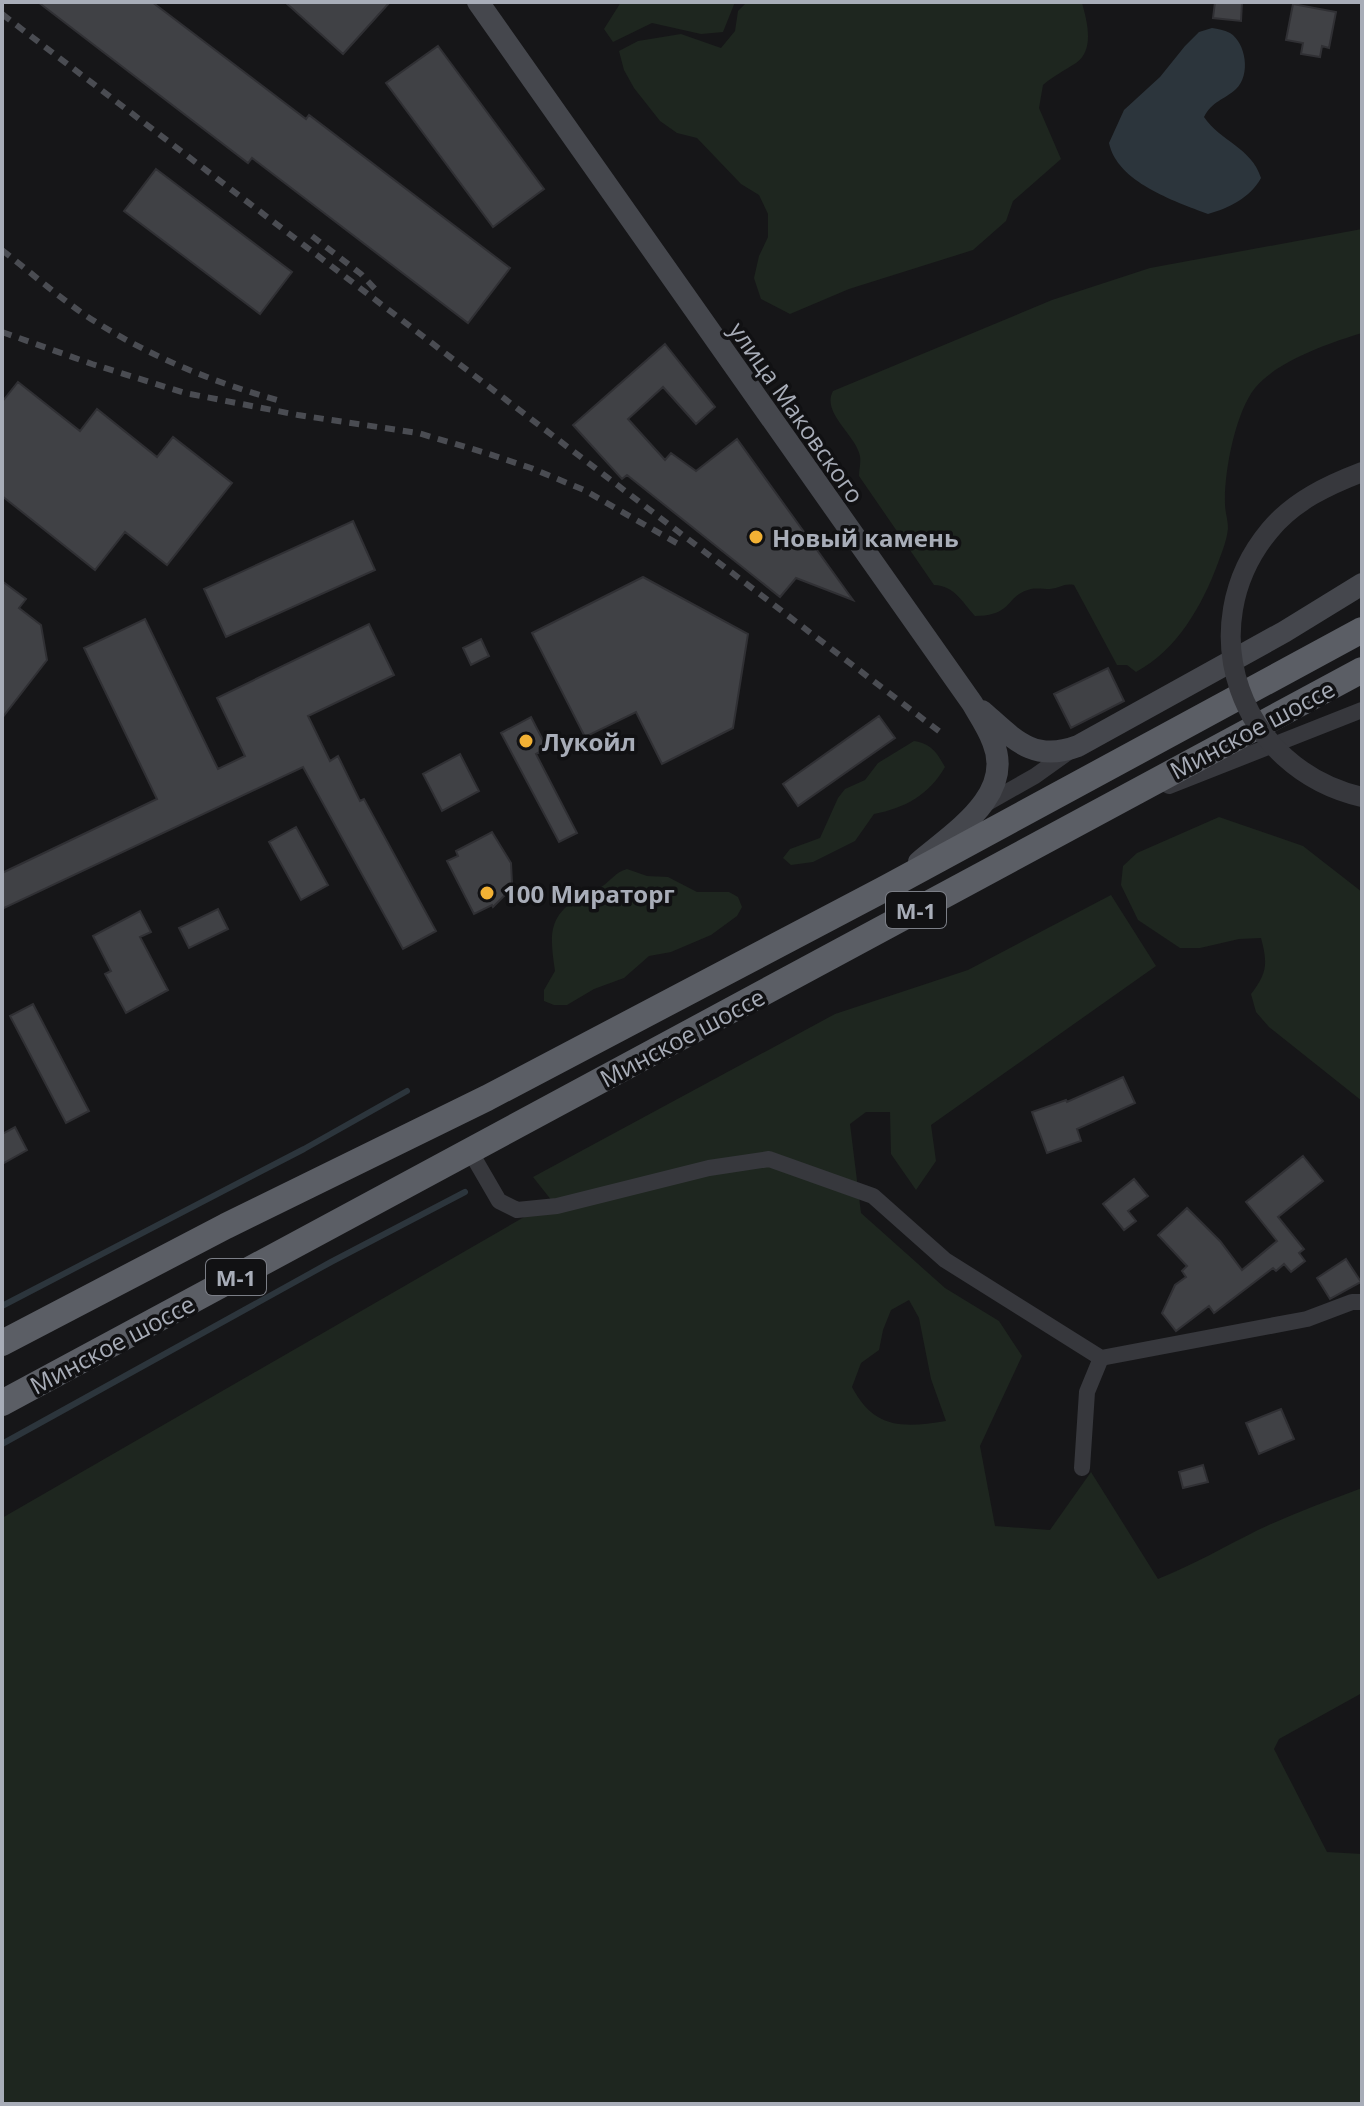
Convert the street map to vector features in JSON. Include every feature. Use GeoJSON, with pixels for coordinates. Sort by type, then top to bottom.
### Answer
{"type":"FeatureCollection","features":[{"type":"Feature","properties":{"kind":"highway","name":"Минское шоссе"},"geometry":{"type":"LineString","coordinates":[[2,1343],[226,1226],[476,1104],[895,883],[1362,630]]}},
{"type":"Feature","properties":{"kind":"highway","name":"Минское шоссе"},"geometry":{"type":"LineString","coordinates":[[2,1403],[1362,670]]}},
{"type":"Feature","properties":{"kind":"main road","name":"улица Маковского"},"geometry":{"type":"LineString","coordinates":[[478,2],[972,703],[994,743],[998,766],[994,786],[982,806],[895,883]]}},
{"type":"Feature","properties":{"kind":"main road"},"geometry":{"type":"LineString","coordinates":[[972,703],[1010,736],[1032,749],[1050,754],[1060,753],[1284,632],[1362,584]]}},
{"type":"Feature","properties":{"kind":"street"},"geometry":{"type":"LineString","coordinates":[[1362,472],[1305,499],[1271,528],[1258,546],[1238,587],[1231,631],[1235,676],[1252,717],[1264,736],[1279,753],[1315,780],[1362,797]]}},
{"type":"Feature","properties":{"kind":"street"},"geometry":{"type":"LineString","coordinates":[[1057,834],[1231,760],[1362,710]]}},
{"type":"Feature","properties":{"kind":"street"},"geometry":{"type":"LineString","coordinates":[[982,806],[1035,776],[1078,746]]}},
{"type":"Feature","properties":{"kind":"street"},"geometry":{"type":"LineString","coordinates":[[470,1151],[499,1201],[517,1210],[557,1206],[709,1168],[769,1159],[873,1196],[945,1260],[1101,1358],[1307,1319],[1352,1302],[1362,1302]]}},
{"type":"Feature","properties":{"kind":"street"},"geometry":{"type":"LineString","coordinates":[[1082,1468],[1087,1392],[1101,1358]]}},
{"type":"Feature","properties":{"kind":"shaded area"},"geometry":{"type":"Polygon","coordinates":[[[621,2],[735,2],[723,32],[701,34],[652,23],[613,42],[604,29],[621,2]]]}},
{"type":"Feature","properties":{"kind":"shaded area"},"geometry":{"type":"Polygon","coordinates":[[[747,2],[1082,3],[1088,35],[1086,51],[1076,63],[1043,85],[1039,108],[1061,159],[1013,201],[1006,221],[973,250],[849,289],[790,314],[761,299],[754,278],[768,237],[768,214],[759,195],[741,184],[697,138],[677,133],[660,121],[634,88],[624,70],[619,51],[638,41],[681,34],[721,48],[735,31],[738,11],[747,2]]]}},
{"type":"Feature","properties":{"kind":"shaded area"},"geometry":{"type":"Polygon","coordinates":[[[1212,28],[1228,32],[1240,44],[1245,68],[1236,89],[1214,104],[1204,117],[1251,159],[1261,178],[1238,201],[1208,214],[1164,196],[1135,179],[1114,157],[1109,143],[1124,110],[1160,77],[1199,32],[1212,28]]]}},
{"type":"Feature","properties":{"kind":"shaded area"},"geometry":{"type":"Polygon","coordinates":[[[1362,229],[1362,333],[1290,361],[1255,388],[1242,412],[1232,444],[1225,491],[1227,532],[1212,579],[1196,611],[1176,639],[1151,663],[1136,672],[1127,665],[1117,665],[1074,585],[1031,589],[997,613],[975,616],[953,592],[934,585],[859,476],[860,456],[835,416],[831,399],[833,391],[1052,300],[1150,268],[1362,229]]]}},
{"type":"Feature","properties":{"kind":"shaded area"},"geometry":{"type":"Polygon","coordinates":[[[914,741],[933,750],[945,767],[924,793],[906,804],[874,814],[855,841],[813,862],[791,865],[783,858],[790,849],[820,838],[845,789],[865,780],[878,763],[914,741]]]}},
{"type":"Feature","properties":{"kind":"shaded area"},"geometry":{"type":"Polygon","coordinates":[[[1219,817],[1303,846],[1362,892],[1362,1101],[1269,1027],[1256,1012],[1251,994],[1265,968],[1261,938],[1239,939],[1200,948],[1180,948],[1138,920],[1121,885],[1123,866],[1137,853],[1219,817]]]}},
{"type":"Feature","properties":{"kind":"shaded area"},"geometry":{"type":"Polygon","coordinates":[[[627,869],[647,876],[668,877],[697,892],[729,892],[738,897],[742,907],[737,916],[711,935],[671,952],[649,956],[624,978],[594,989],[567,1005],[544,1001],[544,990],[555,971],[552,934],[559,916],[576,899],[627,869]]]}},
{"type":"Feature","properties":{"kind":"shaded area"},"geometry":{"type":"Polygon","coordinates":[[[1111,895],[1156,966],[931,1125],[936,1161],[916,1190],[891,1154],[890,1112],[866,1112],[850,1124],[861,1213],[945,1288],[999,1321],[1022,1356],[980,1446],[995,1526],[1050,1530],[1091,1472],[1158,1579],[1271,1524],[1362,1488],[1362,1693],[1279,1739],[1274,1749],[1327,1852],[1362,1854],[1362,2104],[2,2104],[2,1518],[552,1201],[533,1177],[835,1014],[968,970],[1111,895]],[[909,1300],[891,1310],[879,1350],[861,1363],[852,1387],[870,1411],[891,1422],[916,1425],[946,1421],[931,1379],[919,1318],[909,1300]]]}},
{"type":"Feature","properties":{"kind":"building"},"geometry":{"type":"Polygon","coordinates":[[[38,2],[152,2],[306,119],[309,115],[510,268],[468,323],[252,158],[248,163],[38,2]]]}},
{"type":"Feature","properties":{"kind":"building"},"geometry":{"type":"Polygon","coordinates":[[[285,2],[390,2],[343,54],[285,2]]]}},
{"type":"Feature","properties":{"kind":"building"},"geometry":{"type":"Polygon","coordinates":[[[1215,2],[1242,2],[1241,21],[1213,18],[1215,2]]]}},
{"type":"Feature","properties":{"kind":"building"},"geometry":{"type":"Polygon","coordinates":[[[1293,4],[1336,12],[1329,48],[1322,46],[1320,57],[1301,54],[1303,43],[1286,40],[1293,4]]]}},
{"type":"Feature","properties":{"kind":"building"},"geometry":{"type":"Polygon","coordinates":[[[438,46],[544,189],[493,227],[386,83],[438,46]]]}},
{"type":"Feature","properties":{"kind":"building"},"geometry":{"type":"Polygon","coordinates":[[[156,169],[292,272],[260,314],[124,211],[156,169]]]}},
{"type":"Feature","properties":{"kind":"building","name":"Новый камень"},"geometry":{"type":"Polygon","coordinates":[[[665,344],[715,407],[696,424],[663,387],[628,419],[665,460],[671,453],[696,471],[737,439],[853,600],[796,578],[780,597],[627,475],[622,479],[573,425],[665,344]]]}},
{"type":"Feature","properties":{"kind":"building"},"geometry":{"type":"Polygon","coordinates":[[[18,382],[80,431],[97,409],[157,457],[173,437],[232,483],[167,565],[125,532],[95,570],[2,496],[2,402],[18,382]]]}},
{"type":"Feature","properties":{"kind":"building"},"geometry":{"type":"Polygon","coordinates":[[[353,521],[375,570],[226,637],[204,589],[353,521]]]}},
{"type":"Feature","properties":{"kind":"building"},"geometry":{"type":"Polygon","coordinates":[[[643,577],[748,634],[733,728],[662,764],[636,712],[585,737],[532,633],[643,577]]]}},
{"type":"Feature","properties":{"kind":"building"},"geometry":{"type":"Polygon","coordinates":[[[2,581],[26,599],[19,608],[41,625],[47,660],[2,718],[2,581]]]}},
{"type":"Feature","properties":{"kind":"building"},"geometry":{"type":"Polygon","coordinates":[[[145,619],[218,769],[245,756],[217,698],[369,624],[394,675],[308,716],[330,761],[338,756],[360,801],[364,799],[436,931],[403,949],[303,767],[2,909],[2,873],[157,799],[84,648],[145,619]]]}},
{"type":"Feature","properties":{"kind":"building"},"geometry":{"type":"Polygon","coordinates":[[[481,639],[489,656],[471,665],[463,648],[481,639]]]}},
{"type":"Feature","properties":{"kind":"building"},"geometry":{"type":"Polygon","coordinates":[[[1108,668],[1124,701],[1071,728],[1054,694],[1108,668]]]}},
{"type":"Feature","properties":{"kind":"building"},"geometry":{"type":"Polygon","coordinates":[[[879,716],[895,738],[798,806],[783,784],[879,716]]]}},
{"type":"Feature","properties":{"kind":"building"},"geometry":{"type":"Polygon","coordinates":[[[531,717],[547,748],[536,754],[577,833],[559,842],[501,733],[531,717]]]}},
{"type":"Feature","properties":{"kind":"building"},"geometry":{"type":"Polygon","coordinates":[[[460,754],[479,791],[442,811],[423,774],[460,754]]]}},
{"type":"Feature","properties":{"kind":"building"},"geometry":{"type":"Polygon","coordinates":[[[296,827],[328,885],[301,900],[269,842],[296,827]]]}},
{"type":"Feature","properties":{"kind":"building"},"geometry":{"type":"Polygon","coordinates":[[[492,832],[511,863],[512,883],[509,891],[493,907],[474,914],[447,861],[458,856],[456,851],[492,832]]]}},
{"type":"Feature","properties":{"kind":"building"},"geometry":{"type":"Polygon","coordinates":[[[218,909],[228,929],[189,948],[179,928],[218,909]]]}},
{"type":"Feature","properties":{"kind":"building"},"geometry":{"type":"Polygon","coordinates":[[[140,911],[151,932],[140,937],[168,990],[126,1013],[105,974],[111,971],[93,936],[140,911]]]}},
{"type":"Feature","properties":{"kind":"building"},"geometry":{"type":"Polygon","coordinates":[[[33,1004],[89,1111],[66,1123],[10,1016],[33,1004]]]}},
{"type":"Feature","properties":{"kind":"building"},"geometry":{"type":"Polygon","coordinates":[[[1123,1077],[1135,1103],[1077,1129],[1081,1141],[1047,1153],[1032,1112],[1067,1102],[1123,1077]]]}},
{"type":"Feature","properties":{"kind":"building"},"geometry":{"type":"Polygon","coordinates":[[[15,1127],[27,1150],[2,1164],[2,1134],[15,1127]]]}},
{"type":"Feature","properties":{"kind":"building"},"geometry":{"type":"Polygon","coordinates":[[[1303,1156],[1323,1181],[1278,1217],[1304,1249],[1299,1253],[1305,1261],[1291,1272],[1284,1264],[1276,1271],[1273,1268],[1214,1313],[1209,1306],[1176,1331],[1162,1313],[1175,1285],[1186,1277],[1182,1271],[1187,1266],[1158,1235],[1187,1208],[1220,1241],[1242,1270],[1277,1241],[1246,1202],[1303,1156]]]}},
{"type":"Feature","properties":{"kind":"building"},"geometry":{"type":"Polygon","coordinates":[[[1134,1179],[1148,1196],[1128,1211],[1136,1221],[1124,1230],[1103,1204],[1134,1179]]]}},
{"type":"Feature","properties":{"kind":"building"},"geometry":{"type":"Polygon","coordinates":[[[1346,1259],[1361,1282],[1330,1299],[1317,1278],[1346,1259]]]}},
{"type":"Feature","properties":{"kind":"building"},"geometry":{"type":"Polygon","coordinates":[[[1281,1409],[1294,1439],[1259,1454],[1246,1423],[1281,1409]]]}},
{"type":"Feature","properties":{"kind":"building"},"geometry":{"type":"Polygon","coordinates":[[[1203,1465],[1208,1482],[1183,1488],[1179,1472],[1203,1465]]]}},
{"type":"Feature","properties":{"kind":"waterway"},"geometry":{"type":"LineString","coordinates":[[2,1306],[304,1149],[407,1091]]}},
{"type":"Feature","properties":{"kind":"waterway"},"geometry":{"type":"LineString","coordinates":[[2,1444],[331,1262],[465,1192]]}},
{"type":"Feature","properties":{"kind":"railway"},"geometry":{"type":"LineString","coordinates":[[2,14],[940,732]]}},
{"type":"Feature","properties":{"kind":"railway"},"geometry":{"type":"LineString","coordinates":[[312,236],[361,274],[376,290]]}},
{"type":"Feature","properties":{"kind":"railway"},"geometry":{"type":"LineString","coordinates":[[2,250],[74,307],[130,342],[202,375],[277,400]]}},
{"type":"Feature","properties":{"kind":"railway"},"geometry":{"type":"LineString","coordinates":[[2,332],[185,393],[298,415],[418,433],[486,453],[584,490],[680,545]]}},
{"type":"Feature","properties":{"kind":"place","name":"Новый камень"},"geometry":{"type":"Point","coordinates":[756,537]}},
{"type":"Feature","properties":{"kind":"place","name":"Лукойл"},"geometry":{"type":"Point","coordinates":[526,741]}},
{"type":"Feature","properties":{"kind":"place","name":"100 Мираторг"},"geometry":{"type":"Point","coordinates":[487,893]}}]}
